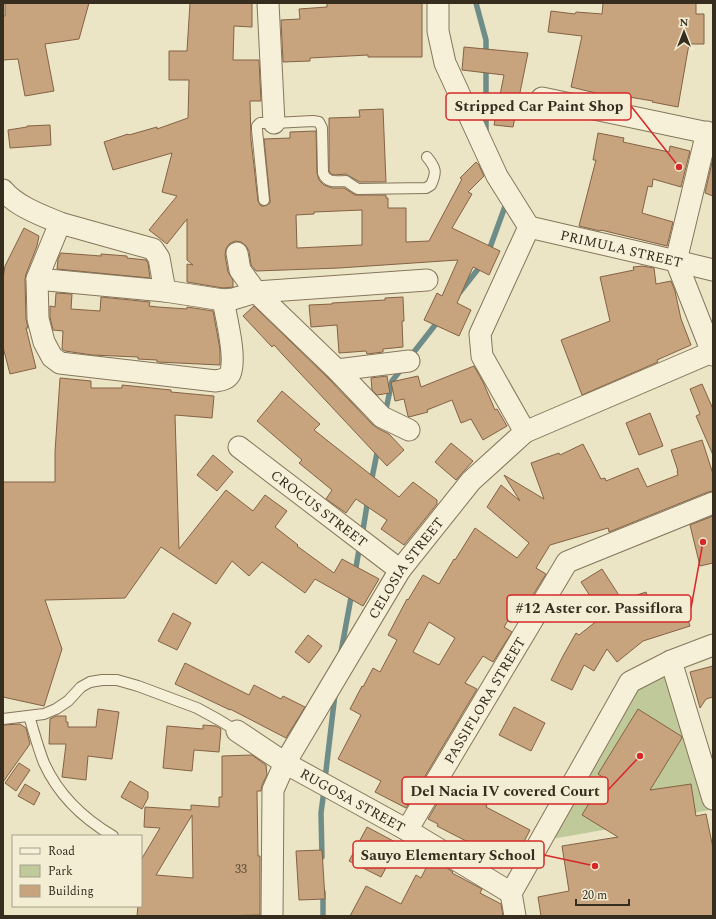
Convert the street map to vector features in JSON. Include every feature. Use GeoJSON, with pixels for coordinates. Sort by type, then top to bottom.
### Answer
{"type":"FeatureCollection","features":[{"type":"Feature","properties":{"kind":"street"},"geometry":{"type":"LineString","coordinates":[[268,3],[274,123]]}},
{"type":"Feature","properties":{"kind":"street"},"geometry":{"type":"LineString","coordinates":[[438,3],[438,32],[445,63],[497,176],[529,227],[480,334],[482,356],[525,432]]}},
{"type":"Feature","properties":{"kind":"street"},"geometry":{"type":"LineString","coordinates":[[542,98],[710,133],[676,260],[712,353]]}},
{"type":"Feature","properties":{"kind":"street"},"geometry":{"type":"LineString","coordinates":[[3,190],[16,202],[53,220],[153,249],[159,258],[165,291]]}},
{"type":"Feature","properties":{"kind":"street"},"geometry":{"type":"LineString","coordinates":[[53,220],[37,279],[38,319],[44,342],[52,357],[60,363],[216,381],[224,380],[229,375],[232,364],[232,348],[223,300]]}},
{"type":"Feature","properties":{"kind":"street","name":"PRIMULA STREET"},"geometry":{"type":"LineString","coordinates":[[529,227],[676,260],[713,270]]}},
{"type":"Feature","properties":{"kind":"street"},"geometry":{"type":"LineString","coordinates":[[237,253],[240,270],[256,292],[337,370],[382,417],[409,430]]}},
{"type":"Feature","properties":{"kind":"street"},"geometry":{"type":"LineString","coordinates":[[37,279],[165,291],[223,300],[256,292],[427,280]]}},
{"type":"Feature","properties":{"kind":"street","name":"CELOSIA STREET"},"geometry":{"type":"LineString","coordinates":[[274,915],[273,790],[285,763],[400,570],[471,481],[525,432],[712,353]]}},
{"type":"Feature","properties":{"kind":"street"},"geometry":{"type":"LineString","coordinates":[[337,370],[409,361]]}},
{"type":"Feature","properties":{"kind":"street","name":"CROCUS STREET"},"geometry":{"type":"LineString","coordinates":[[238,447],[400,570]]}},
{"type":"Feature","properties":{"kind":"street","name":"PASSIFLORA STREET"},"geometry":{"type":"LineString","coordinates":[[407,830],[567,562],[713,503]]}},
{"type":"Feature","properties":{"kind":"street"},"geometry":{"type":"LineString","coordinates":[[515,916],[512,893],[630,682],[671,661],[713,645]]}},
{"type":"Feature","properties":{"kind":"street"},"geometry":{"type":"LineString","coordinates":[[671,661],[713,799]]}},
{"type":"Feature","properties":{"kind":"street","name":"RUGOSA STREET"},"geometry":{"type":"LineString","coordinates":[[236,731],[285,763],[407,830],[512,893]]}},
{"type":"Feature","properties":{"kind":"lane"},"geometry":{"type":"LineString","coordinates":[[264,200],[256,130],[260,123],[319,122],[322,128],[323,173],[325,178],[329,181],[346,181],[358,189],[426,188],[431,185],[435,177],[434,166],[427,157]]}},
{"type":"Feature","properties":{"kind":"lane"},"geometry":{"type":"LineString","coordinates":[[3,719],[44,714],[56,710],[68,701],[81,687],[90,682],[117,680],[144,688],[197,708],[236,731]]}},
{"type":"Feature","properties":{"kind":"lane"},"geometry":{"type":"LineString","coordinates":[[29,716],[44,763],[60,790],[72,804],[99,828],[111,835]]}},
{"type":"Feature","properties":{"kind":"green space"},"geometry":{"type":"Polygon","coordinates":[[[670,668],[709,810],[546,840],[634,685],[670,668]]]}},
{"type":"Feature","properties":{"kind":"building"},"geometry":{"type":"Polygon","coordinates":[[[5,3],[89,3],[79,39],[45,44],[54,91],[25,96],[18,59],[3,60],[3,16],[5,16],[5,3]]]}},
{"type":"Feature","properties":{"kind":"building"},"geometry":{"type":"Polygon","coordinates":[[[190,3],[252,3],[252,27],[234,26],[233,60],[259,60],[261,101],[250,101],[251,140],[258,201],[261,206],[270,203],[264,139],[290,138],[290,132],[316,131],[317,173],[319,180],[324,185],[332,188],[344,188],[355,195],[386,195],[386,198],[388,198],[388,208],[406,208],[406,242],[429,241],[462,179],[460,178],[476,162],[479,165],[484,176],[468,192],[472,194],[452,228],[500,251],[489,275],[473,267],[457,303],[471,310],[459,336],[424,320],[437,293],[442,296],[458,260],[339,268],[256,271],[251,265],[249,251],[246,246],[241,242],[235,241],[229,244],[225,255],[228,272],[233,280],[233,287],[223,288],[187,282],[187,264],[193,265],[187,260],[187,219],[167,244],[149,230],[177,196],[162,192],[172,153],[113,170],[104,142],[128,134],[129,135],[157,127],[157,129],[188,118],[189,80],[169,80],[169,51],[187,51],[190,3]],[[362,210],[314,212],[314,214],[296,215],[297,248],[362,245],[362,210]]]}},
{"type":"Feature","properties":{"kind":"building"},"geometry":{"type":"Polygon","coordinates":[[[327,3],[422,3],[422,57],[368,57],[368,55],[310,58],[310,61],[283,62],[281,20],[300,19],[299,9],[327,7],[327,3]]]}},
{"type":"Feature","properties":{"kind":"building"},"geometry":{"type":"Polygon","coordinates":[[[603,3],[696,3],[696,14],[704,14],[704,44],[689,44],[678,107],[605,93],[604,95],[571,87],[582,36],[548,32],[551,11],[575,14],[576,12],[602,14],[603,3]]]}},
{"type":"Feature","properties":{"kind":"building"},"geometry":{"type":"Polygon","coordinates":[[[464,47],[528,53],[513,127],[494,125],[504,75],[462,70],[464,47]]]}},
{"type":"Feature","properties":{"kind":"building"},"geometry":{"type":"Polygon","coordinates":[[[383,109],[386,182],[360,182],[346,174],[331,174],[329,171],[329,118],[360,117],[359,110],[383,109]]]}},
{"type":"Feature","properties":{"kind":"building"},"geometry":{"type":"Polygon","coordinates":[[[50,125],[51,145],[10,148],[8,130],[27,126],[50,125]]]}},
{"type":"Feature","properties":{"kind":"building"},"geometry":{"type":"Polygon","coordinates":[[[598,133],[624,138],[623,142],[669,152],[670,146],[690,151],[681,187],[653,179],[652,187],[648,186],[642,213],[673,222],[667,246],[579,226],[596,160],[593,160],[598,133]]]}},
{"type":"Feature","properties":{"kind":"building"},"geometry":{"type":"Polygon","coordinates":[[[713,158],[713,196],[705,193],[713,158]]]}},
{"type":"Feature","properties":{"kind":"building"},"geometry":{"type":"Polygon","coordinates":[[[24,228],[39,236],[25,279],[26,319],[28,328],[26,328],[36,368],[10,374],[3,347],[3,278],[5,266],[24,228]]]}},
{"type":"Feature","properties":{"kind":"building"},"geometry":{"type":"Polygon","coordinates":[[[61,253],[127,256],[127,258],[146,260],[148,263],[150,278],[57,269],[58,259],[61,253]]]}},
{"type":"Feature","properties":{"kind":"building"},"geometry":{"type":"Polygon","coordinates":[[[642,266],[654,268],[656,284],[671,281],[675,291],[681,319],[691,345],[657,360],[658,362],[582,395],[561,340],[610,321],[600,277],[634,270],[633,267],[642,266]]]}},
{"type":"Feature","properties":{"kind":"building"},"geometry":{"type":"Polygon","coordinates":[[[56,293],[72,294],[71,309],[100,311],[101,297],[150,302],[149,306],[187,309],[187,307],[213,311],[220,349],[220,365],[157,362],[157,360],[138,359],[138,357],[92,355],[65,351],[62,349],[63,331],[53,330],[50,317],[50,306],[55,307],[56,293]]]}},
{"type":"Feature","properties":{"kind":"building"},"geometry":{"type":"Polygon","coordinates":[[[403,297],[403,347],[383,349],[383,352],[367,354],[366,351],[339,353],[337,325],[311,327],[309,305],[385,300],[385,298],[403,297]]]}},
{"type":"Feature","properties":{"kind":"building"},"geometry":{"type":"Polygon","coordinates":[[[254,306],[328,378],[373,425],[389,434],[404,450],[387,466],[274,345],[272,347],[243,316],[254,306]]]}},
{"type":"Feature","properties":{"kind":"building"},"geometry":{"type":"Polygon","coordinates":[[[474,366],[483,382],[495,410],[497,409],[507,426],[483,440],[471,419],[461,423],[452,400],[427,410],[428,412],[409,417],[404,399],[395,401],[391,382],[418,376],[421,387],[474,366]]]}},
{"type":"Feature","properties":{"kind":"building"},"geometry":{"type":"Polygon","coordinates":[[[387,376],[390,393],[377,395],[372,390],[371,378],[387,376]]]}},
{"type":"Feature","properties":{"kind":"building"},"geometry":{"type":"Polygon","coordinates":[[[60,378],[91,381],[91,388],[122,388],[122,385],[214,396],[212,418],[175,415],[179,549],[226,490],[253,511],[265,495],[287,511],[275,527],[298,545],[297,546],[334,573],[342,559],[379,579],[363,606],[315,579],[305,593],[262,562],[249,576],[232,561],[216,584],[161,547],[125,598],[45,600],[62,649],[44,706],[3,697],[3,482],[55,482],[55,452],[60,378]]]}},
{"type":"Feature","properties":{"kind":"building"},"geometry":{"type":"Polygon","coordinates":[[[702,384],[713,409],[713,455],[696,416],[700,414],[690,389],[702,384]]]}},
{"type":"Feature","properties":{"kind":"building"},"geometry":{"type":"Polygon","coordinates":[[[282,391],[320,424],[314,430],[399,497],[413,482],[437,500],[437,504],[404,545],[381,529],[387,520],[356,499],[346,513],[326,499],[332,490],[299,463],[302,460],[257,421],[282,391]]]}},
{"type":"Feature","properties":{"kind":"building"},"geometry":{"type":"Polygon","coordinates":[[[650,413],[663,446],[639,455],[626,423],[650,413]]]}},
{"type":"Feature","properties":{"kind":"building"},"geometry":{"type":"Polygon","coordinates":[[[702,440],[713,474],[713,491],[609,532],[608,528],[550,545],[536,568],[546,574],[528,603],[521,599],[504,627],[512,632],[493,662],[483,656],[465,683],[477,689],[406,808],[375,792],[381,781],[338,759],[361,715],[350,709],[373,668],[380,672],[397,640],[388,635],[407,599],[408,600],[423,575],[439,584],[475,528],[517,558],[529,543],[487,507],[501,485],[520,501],[504,475],[544,499],[531,463],[559,453],[560,455],[583,444],[601,479],[605,478],[606,481],[638,468],[647,487],[678,475],[671,450],[702,440]],[[429,622],[413,652],[439,665],[455,638],[429,622]]]}},
{"type":"Feature","properties":{"kind":"building"},"geometry":{"type":"Polygon","coordinates":[[[451,443],[473,461],[456,480],[435,462],[451,443]]]}},
{"type":"Feature","properties":{"kind":"building"},"geometry":{"type":"Polygon","coordinates":[[[213,455],[233,472],[217,491],[197,475],[213,455]]]}},
{"type":"Feature","properties":{"kind":"building"},"geometry":{"type":"Polygon","coordinates":[[[713,516],[713,563],[700,566],[690,525],[713,516]]]}},
{"type":"Feature","properties":{"kind":"building"},"geometry":{"type":"Polygon","coordinates":[[[602,569],[622,600],[646,592],[652,609],[682,599],[690,626],[643,641],[617,662],[607,649],[594,671],[584,665],[572,690],[551,680],[576,633],[579,635],[603,616],[581,582],[602,569]]]}},
{"type":"Feature","properties":{"kind":"building"},"geometry":{"type":"Polygon","coordinates":[[[173,613],[191,623],[177,650],[158,641],[173,613]]]}},
{"type":"Feature","properties":{"kind":"building"},"geometry":{"type":"Polygon","coordinates":[[[308,635],[322,646],[309,663],[295,652],[308,635]]]}},
{"type":"Feature","properties":{"kind":"building"},"geometry":{"type":"Polygon","coordinates":[[[185,663],[249,695],[254,685],[281,699],[283,696],[305,707],[286,738],[230,709],[175,684],[185,663]]]}},
{"type":"Feature","properties":{"kind":"building"},"geometry":{"type":"Polygon","coordinates":[[[713,666],[713,697],[706,699],[700,708],[690,672],[713,666]]]}},
{"type":"Feature","properties":{"kind":"building"},"geometry":{"type":"Polygon","coordinates":[[[514,707],[545,723],[531,751],[499,735],[514,707]]]}},
{"type":"Feature","properties":{"kind":"building"},"geometry":{"type":"Polygon","coordinates":[[[98,709],[119,712],[112,759],[88,756],[86,780],[62,777],[66,744],[49,744],[50,719],[56,716],[66,716],[68,727],[96,727],[98,709]]]}},
{"type":"Feature","properties":{"kind":"building"},"geometry":{"type":"Polygon","coordinates":[[[638,709],[682,738],[650,790],[691,784],[696,816],[706,814],[713,848],[713,916],[541,916],[538,897],[569,891],[562,846],[618,837],[582,815],[604,778],[598,774],[638,709]]]}},
{"type":"Feature","properties":{"kind":"building"},"geometry":{"type":"Polygon","coordinates":[[[20,724],[26,728],[30,744],[3,782],[3,725],[20,724]]]}},
{"type":"Feature","properties":{"kind":"building"},"geometry":{"type":"Polygon","coordinates":[[[203,725],[216,726],[221,729],[219,752],[194,750],[192,771],[163,768],[167,726],[203,729],[203,725]]]}},
{"type":"Feature","properties":{"kind":"building"},"geometry":{"type":"Polygon","coordinates":[[[252,755],[266,765],[267,775],[261,791],[257,791],[258,856],[260,856],[260,915],[137,916],[138,907],[142,907],[142,858],[160,828],[144,827],[145,807],[191,810],[191,805],[219,807],[219,797],[222,797],[222,756],[252,755]],[[192,815],[156,875],[193,878],[192,815]]]}},
{"type":"Feature","properties":{"kind":"building"},"geometry":{"type":"Polygon","coordinates":[[[19,763],[30,770],[16,791],[5,783],[19,763]]]}},
{"type":"Feature","properties":{"kind":"building"},"geometry":{"type":"Polygon","coordinates":[[[130,781],[148,792],[148,798],[142,809],[121,797],[130,781]]]}},
{"type":"Feature","properties":{"kind":"building"},"geometry":{"type":"Polygon","coordinates":[[[25,784],[40,793],[34,805],[18,796],[25,784]]]}},
{"type":"Feature","properties":{"kind":"building"},"geometry":{"type":"Polygon","coordinates":[[[448,785],[487,805],[486,807],[530,830],[513,863],[437,826],[438,824],[428,819],[448,785]]]}},
{"type":"Feature","properties":{"kind":"building"},"geometry":{"type":"Polygon","coordinates":[[[367,827],[399,844],[381,877],[349,861],[367,827]]]}},
{"type":"Feature","properties":{"kind":"building"},"geometry":{"type":"Polygon","coordinates":[[[322,850],[325,899],[299,900],[296,851],[322,850]]]}},
{"type":"Feature","properties":{"kind":"building"},"geometry":{"type":"Polygon","coordinates":[[[431,858],[453,872],[452,873],[482,889],[480,893],[501,904],[503,916],[350,916],[366,886],[401,904],[416,875],[421,878],[431,858]]]}},
{"type":"Feature","properties":{"kind":"waterway"},"geometry":{"type":"LineString","coordinates":[[476,3],[486,40],[486,55]]}},
{"type":"Feature","properties":{"kind":"waterway"},"geometry":{"type":"LineString","coordinates":[[486,66],[486,133]]}},
{"type":"Feature","properties":{"kind":"waterway"},"geometry":{"type":"LineString","coordinates":[[488,253],[507,201]]}},
{"type":"Feature","properties":{"kind":"waterway"},"geometry":{"type":"LineString","coordinates":[[460,292],[482,264]]}},
{"type":"Feature","properties":{"kind":"waterway"},"geometry":{"type":"LineString","coordinates":[[410,357],[439,320]]}},
{"type":"Feature","properties":{"kind":"waterway"},"geometry":{"type":"LineString","coordinates":[[385,414],[392,381],[403,367]]}},
{"type":"Feature","properties":{"kind":"waterway"},"geometry":{"type":"LineString","coordinates":[[371,483],[378,448]]}},
{"type":"Feature","properties":{"kind":"waterway"},"geometry":{"type":"LineString","coordinates":[[362,536],[368,499]]}},
{"type":"Feature","properties":{"kind":"waterway"},"geometry":{"type":"LineString","coordinates":[[355,573],[360,544]]}},
{"type":"Feature","properties":{"kind":"waterway"},"geometry":{"type":"LineString","coordinates":[[341,652],[352,592]]}},
{"type":"Feature","properties":{"kind":"waterway"},"geometry":{"type":"LineString","coordinates":[[325,779],[335,694]]}},
{"type":"Feature","properties":{"kind":"waterway"},"geometry":{"type":"LineString","coordinates":[[322,857],[321,813],[324,790]]}},
{"type":"Feature","properties":{"kind":"waterway"},"geometry":{"type":"LineString","coordinates":[[323,892],[323,916]]}},
{"type":"Feature","properties":{"kind":"place","name":"Stripped Car Paint Shop"},"geometry":{"type":"Point","coordinates":[679,167]}},
{"type":"Feature","properties":{"kind":"place","name":"#12 Aster cor. Passiflora"},"geometry":{"type":"Point","coordinates":[703,542]}},
{"type":"Feature","properties":{"kind":"place","name":"Del Nacia IV covered Court"},"geometry":{"type":"Point","coordinates":[640,756]}},
{"type":"Feature","properties":{"kind":"place","name":"Sauyo Elementary School"},"geometry":{"type":"Point","coordinates":[595,866]}}]}
